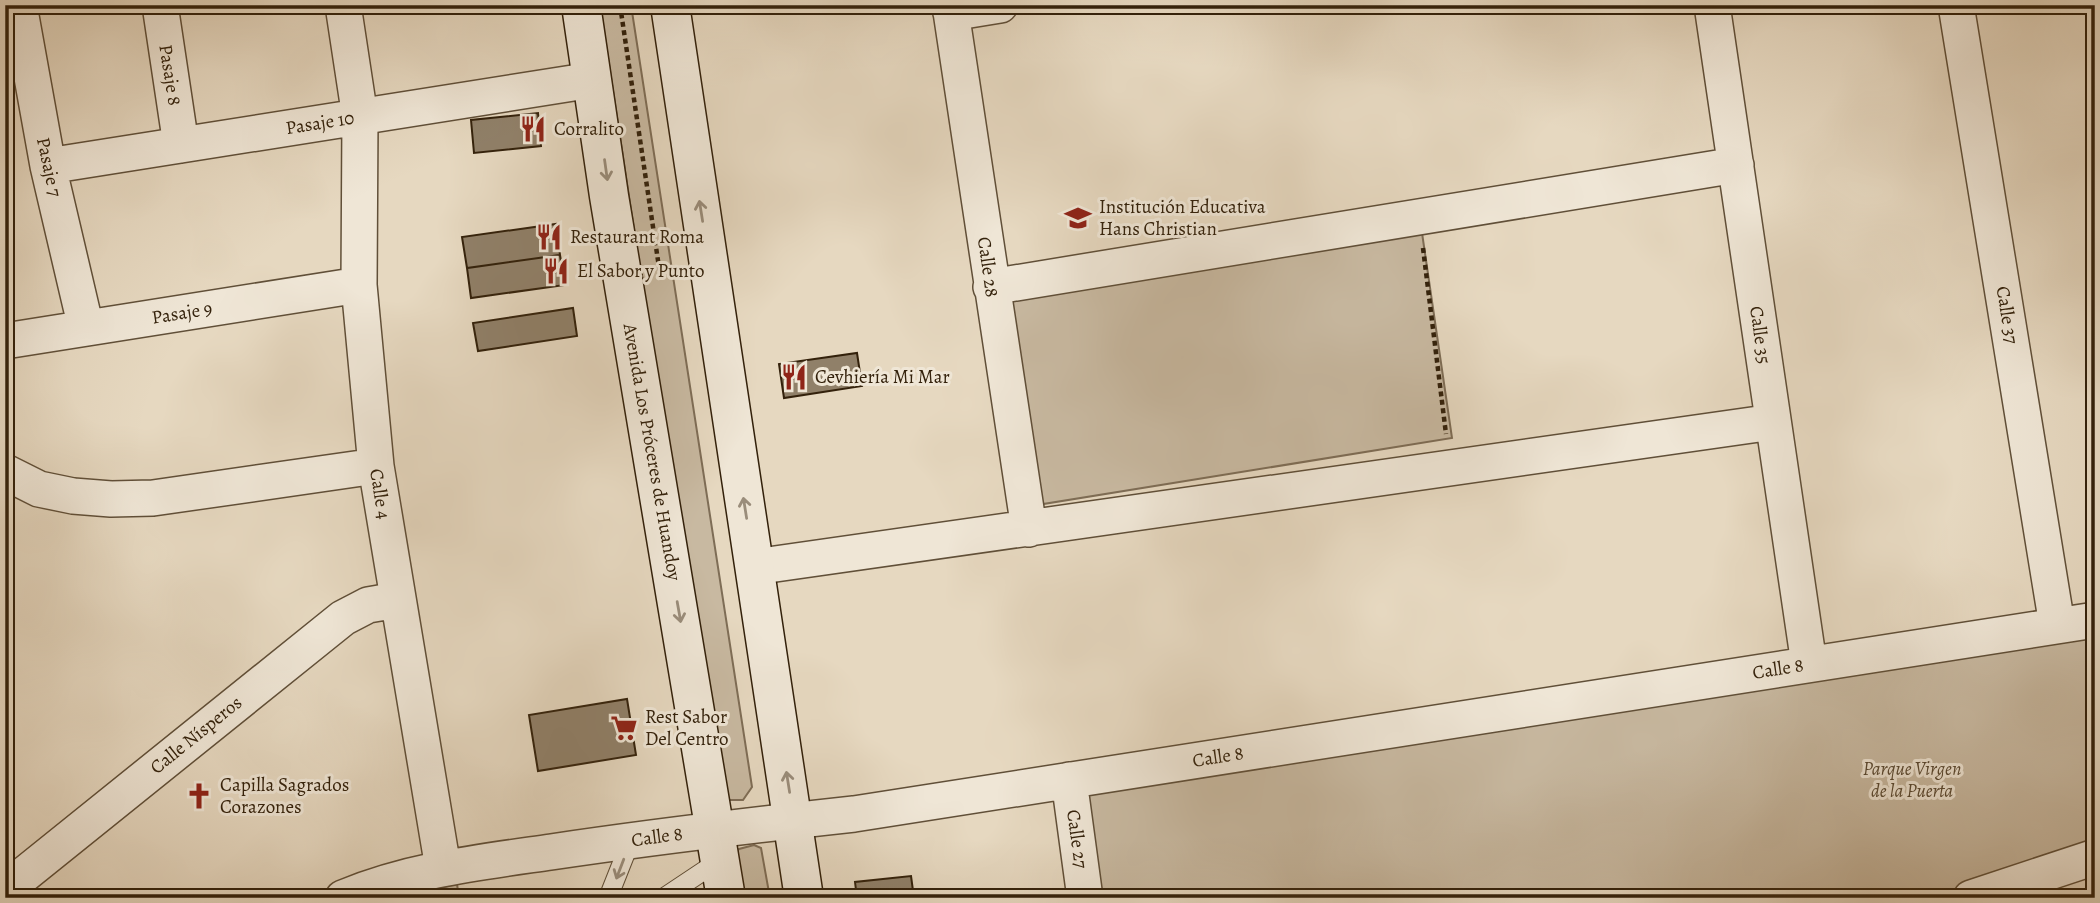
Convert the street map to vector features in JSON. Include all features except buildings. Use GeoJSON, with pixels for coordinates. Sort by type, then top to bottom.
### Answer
{"type":"FeatureCollection","features":[{"type":"Feature","properties":{"kind":"main road","name":"Avenida Los Próceres de Huandoy"},"geometry":{"type":"LineString","coordinates":[[581,5],[726,898]]}},
{"type":"Feature","properties":{"kind":"main road"},"geometry":{"type":"LineString","coordinates":[[670,5],[804,898]]}},
{"type":"Feature","properties":{"kind":"street","name":"Pasaje 7"},"geometry":{"type":"LineString","coordinates":[[19,5],[48,166],[86,328]]}},
{"type":"Feature","properties":{"kind":"street","name":"Pasaje 8"},"geometry":{"type":"LineString","coordinates":[[160,5],[181,145]]}},
{"type":"Feature","properties":{"kind":"street","name":"Calle 4"},"geometry":{"type":"LineString","coordinates":[[343,5],[360,117],[359,285],[376,466],[443,868]]}},
{"type":"Feature","properties":{"kind":"street"},"geometry":{"type":"LineString","coordinates":[[950,9],[1000,5]]}},
{"type":"Feature","properties":{"kind":"street","name":"Calle 35"},"geometry":{"type":"LineString","coordinates":[[1712,5],[1809,664]]}},
{"type":"Feature","properties":{"kind":"street","name":"Calle 37"},"geometry":{"type":"LineString","coordinates":[[1956,5],[2057,625]]}},
{"type":"Feature","properties":{"kind":"street","name":"Calle 28"},"geometry":{"type":"LineString","coordinates":[[950,9],[1029,529]]}},
{"type":"Feature","properties":{"kind":"street","name":"Pasaje 10"},"geometry":{"type":"LineString","coordinates":[[48,166],[592,80]]}},
{"type":"Feature","properties":{"kind":"street"},"geometry":{"type":"LineString","coordinates":[[991,287],[1735,165]]}},
{"type":"Feature","properties":{"kind":"street","name":"Pasaje 9"},"geometry":{"type":"LineString","coordinates":[[5,341],[359,285]]}},
{"type":"Feature","properties":{"kind":"street"},"geometry":{"type":"LineString","coordinates":[[754,567],[1773,422]]}},
{"type":"Feature","properties":{"kind":"street"},"geometry":{"type":"LineString","coordinates":[[5,472],[39,489],[73,496],[111,499],[153,498],[376,466]]}},
{"type":"Feature","properties":{"kind":"street","name":"Calle Nísperos"},"geometry":{"type":"LineString","coordinates":[[5,890],[343,618],[368,605],[397,600]]}},
{"type":"Feature","properties":{"kind":"street","name":"Calle 8"},"geometry":{"type":"LineString","coordinates":[[343,898],[375,885],[443,868],[631,840],[718,845],[794,821],[854,814],[2095,620]]}},
{"type":"Feature","properties":{"kind":"street","name":"Calle 27"},"geometry":{"type":"LineString","coordinates":[[1069,780],[1086,898]]}},
{"type":"Feature","properties":{"kind":"street"},"geometry":{"type":"LineString","coordinates":[[1971,898],[2095,857]]}},
{"type":"Feature","properties":{"kind":"lane"},"geometry":{"type":"LineString","coordinates":[[608,898],[631,840]]}},
{"type":"Feature","properties":{"kind":"lane"},"geometry":{"type":"LineString","coordinates":[[663,898],[718,845]]}},
{"type":"Feature","properties":{"kind":"path"},"geometry":{"type":"LineString","coordinates":[[1423,246],[1446,433]]}},
{"type":"Feature","properties":{"kind":"green space"},"geometry":{"type":"Polygon","coordinates":[[[600,5],[631,5],[752,787],[743,800],[727,800],[719,791],[600,5]]]}},
{"type":"Feature","properties":{"kind":"green space"},"geometry":{"type":"Polygon","coordinates":[[[1421,226],[1452,438],[1037,505],[1005,302],[1421,226]]]}},
{"type":"Feature","properties":{"kind":"green space","name":"Parque Virgen de la Puerta"},"geometry":{"type":"Polygon","coordinates":[[[2095,633],[2095,843],[1932,898],[1100,898],[1083,790],[2095,633]]]}},
{"type":"Feature","properties":{"kind":"green space"},"geometry":{"type":"Polygon","coordinates":[[[754,845],[761,848],[770,898],[737,898],[731,859],[739,849],[754,845]]]}},
{"type":"Feature","properties":{"kind":"green space"},"geometry":{"type":"Polygon","coordinates":[[[457,884],[459,898],[396,898],[457,884]]]}},
{"type":"Feature","properties":{"kind":"place","name":"Corralito"},"geometry":{"type":"Point","coordinates":[533,129]}},
{"type":"Feature","properties":{"kind":"place","name":"Institución Educativa Hans Christian"},"geometry":{"type":"Point","coordinates":[1078,218]}},
{"type":"Feature","properties":{"kind":"place","name":"Restaurant Roma"},"geometry":{"type":"Point","coordinates":[549,237]}},
{"type":"Feature","properties":{"kind":"place","name":"El Sabor y Punto"},"geometry":{"type":"Point","coordinates":[556,271]}},
{"type":"Feature","properties":{"kind":"place","name":"Cevhiería Mi Mar"},"geometry":{"type":"Point","coordinates":[794,377]}},
{"type":"Feature","properties":{"kind":"place","name":"Rest Sabor Del Centro"},"geometry":{"type":"Point","coordinates":[624,728]}},
{"type":"Feature","properties":{"kind":"place","name":"Capilla Sagrados Corazones"},"geometry":{"type":"Point","coordinates":[199,796]}}]}
